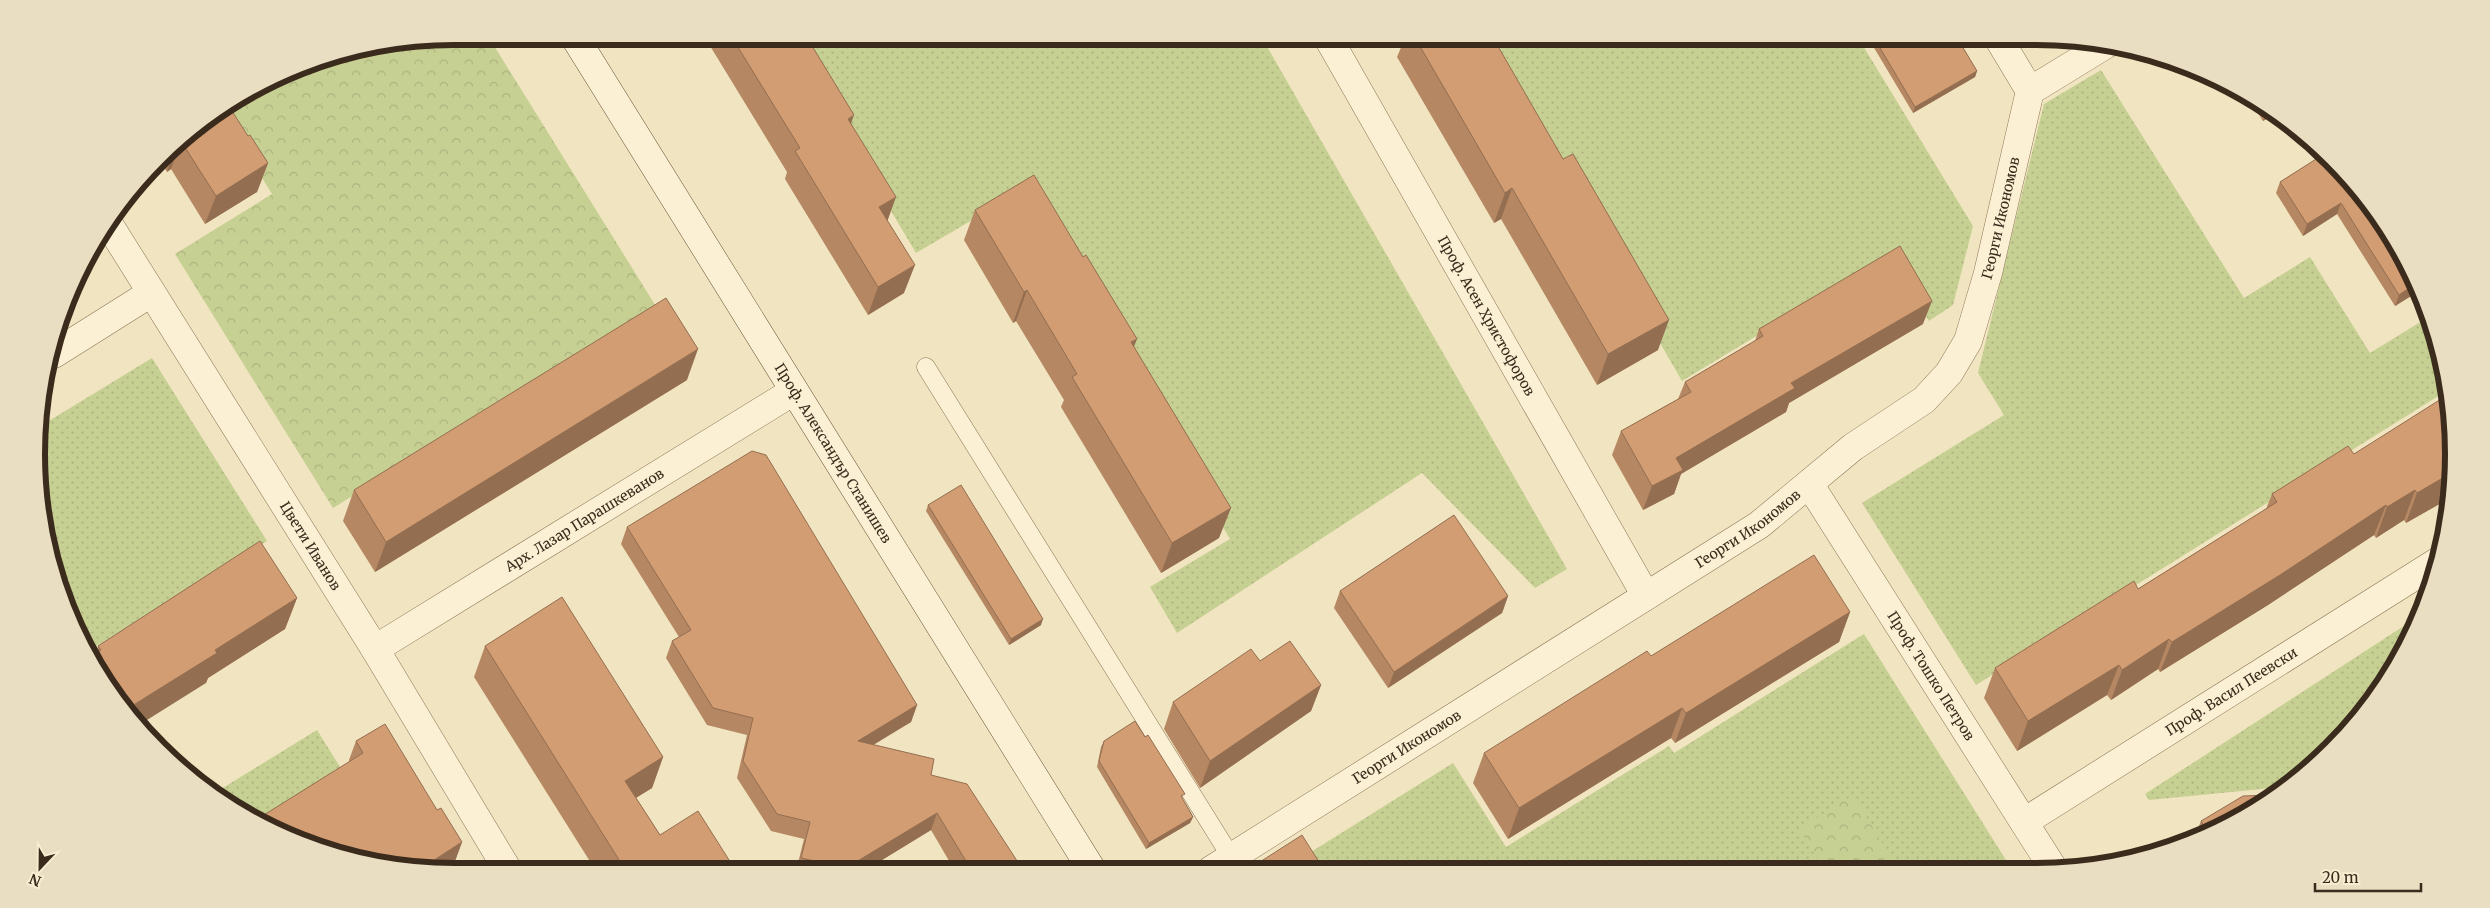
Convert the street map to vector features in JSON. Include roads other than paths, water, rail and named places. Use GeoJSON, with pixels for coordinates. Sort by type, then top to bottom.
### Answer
{"type":"FeatureCollection","features":[{"type":"Feature","properties":{"kind":"street","name":"Проф. Александър Станишев"},"geometry":{"type":"LineString","coordinates":[[580,45],[1088,863]]}},
{"type":"Feature","properties":{"kind":"street","name":"Проф. Асен Христофоров"},"geometry":{"type":"LineString","coordinates":[[1332,45],[1646,596]]}},
{"type":"Feature","properties":{"kind":"street"},"geometry":{"type":"LineString","coordinates":[[2002,45],[2030,91],[2097,49]]}},
{"type":"Feature","properties":{"kind":"street","name":"Георги Икономов"},"geometry":{"type":"LineString","coordinates":[[1221,863],[1759,525],[1810,485],[1852,447],[1924,400],[1949,373],[1968,341],[1988,273],[2030,91]]}},
{"type":"Feature","properties":{"kind":"street","name":"Цвети Иванов"},"geometry":{"type":"LineString","coordinates":[[112,230],[375,649],[502,863]]}},
{"type":"Feature","properties":{"kind":"street"},"geometry":{"type":"LineString","coordinates":[[58,351],[152,293]]}},
{"type":"Feature","properties":{"kind":"street","name":"Арх. Лазар Парашкеванов"},"geometry":{"type":"LineString","coordinates":[[375,649],[794,391]]}},
{"type":"Feature","properties":{"kind":"street","name":"Проф. Тошко Петров"},"geometry":{"type":"LineString","coordinates":[[1810,485],[2050,862]]}},
{"type":"Feature","properties":{"kind":"street","name":"Проф. Васил Пеевски"},"geometry":{"type":"LineString","coordinates":[[2024,822],[2429,567]]}},
{"type":"Feature","properties":{"kind":"lane"},"geometry":{"type":"LineString","coordinates":[[926,367],[1221,863]]}}]}
